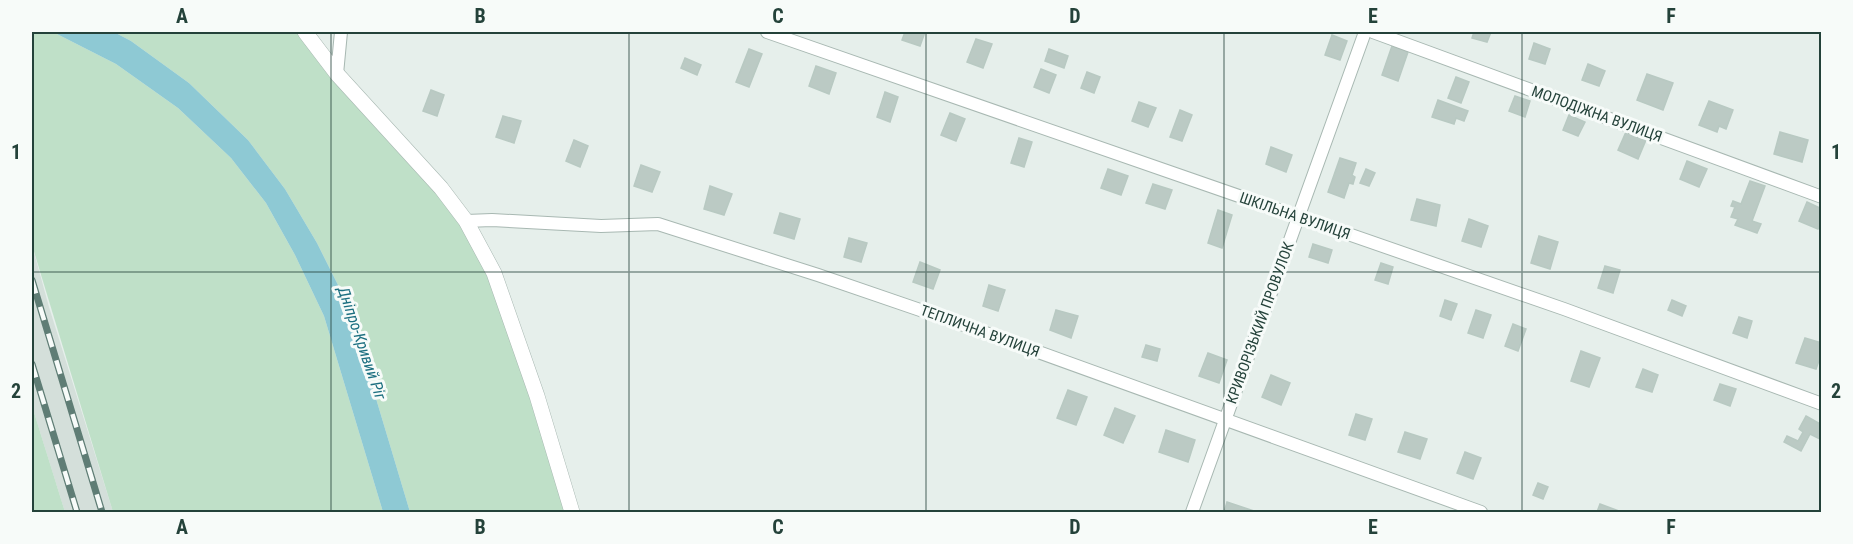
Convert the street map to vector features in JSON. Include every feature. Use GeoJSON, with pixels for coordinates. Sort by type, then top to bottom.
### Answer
{"type":"FeatureCollection","features":[{"type":"Feature","properties":{"kind":"street"},"geometry":{"type":"LineString","coordinates":[[305,32],[337,74],[441,188],[466,221],[494,273],[537,396],[572,513]]}},
{"type":"Feature","properties":{"kind":"street"},"geometry":{"type":"LineString","coordinates":[[337,74],[341,32]]}},
{"type":"Feature","properties":{"kind":"street","name":"ШКІЛЬНА ВУЛИЦЯ"},"geometry":{"type":"LineString","coordinates":[[767,32],[1564,309],[1821,404]]}},
{"type":"Feature","properties":{"kind":"street","name":"КРИВОРІЗЬКИЙ ПРОВУЛОК"},"geometry":{"type":"LineString","coordinates":[[1192,513],[1365,32]]}},
{"type":"Feature","properties":{"kind":"street","name":"МОЛОДІЖНА ВУЛИЦЯ"},"geometry":{"type":"LineString","coordinates":[[1373,32],[1821,197]]}},
{"type":"Feature","properties":{"kind":"street","name":"ТЕПЛИЧНА ВУЛИЦЯ"},"geometry":{"type":"LineString","coordinates":[[466,221],[601,226],[658,224],[947,319],[1481,513]]}},
{"type":"Feature","properties":{"kind":"shaded area"},"geometry":{"type":"Polygon","coordinates":[[[32,245],[113,512],[65,512],[32,406],[32,245]]]}},
{"type":"Feature","properties":{"kind":"green space"},"geometry":{"type":"Polygon","coordinates":[[[32,32],[53,32],[116,64],[178,108],[231,158],[266,203],[295,255],[324,316],[383,512],[113,512],[32,245],[32,32]]]}},
{"type":"Feature","properties":{"kind":"green space"},"geometry":{"type":"Polygon","coordinates":[[[114,32],[305,32],[441,188],[494,273],[572,512],[410,512],[348,305],[317,243],[285,189],[248,140],[189,83],[131,41],[114,32]]]}},
{"type":"Feature","properties":{"kind":"green space"},"geometry":{"type":"Polygon","coordinates":[[[32,406],[65,512],[32,512],[32,406]]]}},
{"type":"Feature","properties":{"kind":"water"},"geometry":{"type":"Polygon","coordinates":[[[53,32],[114,32],[131,41],[189,83],[248,140],[285,189],[317,243],[348,305],[410,512],[383,512],[324,316],[295,255],[266,203],[231,158],[178,108],[116,64],[53,32]]]}},
{"type":"Feature","properties":{"kind":"building"},"geometry":{"type":"Polygon","coordinates":[[[905,32],[925,32],[920,46],[902,40],[905,32]]]}},
{"type":"Feature","properties":{"kind":"building"},"geometry":{"type":"Polygon","coordinates":[[[1474,32],[1491,32],[1487,42],[1472,38],[1474,32]]]}},
{"type":"Feature","properties":{"kind":"building"},"geometry":{"type":"Polygon","coordinates":[[[1332,35],[1347,41],[1340,60],[1325,55],[1332,35]]]}},
{"type":"Feature","properties":{"kind":"building"},"geometry":{"type":"Polygon","coordinates":[[[976,39],[992,44],[983,68],[967,62],[976,39]]]}},
{"type":"Feature","properties":{"kind":"building"},"geometry":{"type":"Polygon","coordinates":[[[1534,43],[1550,49],[1545,64],[1529,59],[1534,43]]]}},
{"type":"Feature","properties":{"kind":"building"},"geometry":{"type":"Polygon","coordinates":[[[1392,46],[1408,52],[1398,81],[1382,75],[1392,46]]]}},
{"type":"Feature","properties":{"kind":"building"},"geometry":{"type":"Polygon","coordinates":[[[749,49],[762,54],[749,87],[736,82],[749,49]]]}},
{"type":"Feature","properties":{"kind":"building"},"geometry":{"type":"Polygon","coordinates":[[[1049,49],[1068,56],[1064,68],[1045,61],[1049,49]]]}},
{"type":"Feature","properties":{"kind":"building"},"geometry":{"type":"Polygon","coordinates":[[[685,58],[701,65],[697,75],[681,68],[685,58]]]}},
{"type":"Feature","properties":{"kind":"building"},"geometry":{"type":"Polygon","coordinates":[[[1588,64],[1605,71],[1599,86],[1582,80],[1588,64]]]}},
{"type":"Feature","properties":{"kind":"building"},"geometry":{"type":"Polygon","coordinates":[[[816,66],[836,73],[829,94],[809,86],[816,66]]]}},
{"type":"Feature","properties":{"kind":"building"},"geometry":{"type":"Polygon","coordinates":[[[1041,69],[1056,75],[1049,93],[1034,87],[1041,69]]]}},
{"type":"Feature","properties":{"kind":"building"},"geometry":{"type":"Polygon","coordinates":[[[1087,72],[1100,77],[1094,93],[1081,88],[1087,72]]]}},
{"type":"Feature","properties":{"kind":"building"},"geometry":{"type":"Polygon","coordinates":[[[1647,74],[1673,83],[1663,110],[1637,100],[1647,74]]]}},
{"type":"Feature","properties":{"kind":"building"},"geometry":{"type":"Polygon","coordinates":[[[1456,77],[1469,82],[1461,103],[1448,98],[1456,77]]]}},
{"type":"Feature","properties":{"kind":"building"},"geometry":{"type":"Polygon","coordinates":[[[431,90],[444,95],[437,116],[423,111],[431,90]]]}},
{"type":"Feature","properties":{"kind":"building"},"geometry":{"type":"Polygon","coordinates":[[[885,92],[898,97],[890,122],[877,117],[885,92]]]}},
{"type":"Feature","properties":{"kind":"building"},"geometry":{"type":"Polygon","coordinates":[[[1515,96],[1530,101],[1525,117],[1509,111],[1515,96]]]}},
{"type":"Feature","properties":{"kind":"building"},"geometry":{"type":"Polygon","coordinates":[[[1438,100],[1468,111],[1464,121],[1456,118],[1454,124],[1432,117],[1438,100]]]}},
{"type":"Feature","properties":{"kind":"building"},"geometry":{"type":"Polygon","coordinates":[[[1709,101],[1733,110],[1726,129],[1719,126],[1717,132],[1699,125],[1709,101]]]}},
{"type":"Feature","properties":{"kind":"building"},"geometry":{"type":"Polygon","coordinates":[[[1139,102],[1156,108],[1148,127],[1132,121],[1139,102]]]}},
{"type":"Feature","properties":{"kind":"building"},"geometry":{"type":"Polygon","coordinates":[[[1180,110],[1192,115],[1182,141],[1170,137],[1180,110]]]}},
{"type":"Feature","properties":{"kind":"building"},"geometry":{"type":"Polygon","coordinates":[[[950,113],[965,119],[956,141],[941,135],[950,113]]]}},
{"type":"Feature","properties":{"kind":"building"},"geometry":{"type":"Polygon","coordinates":[[[1569,115],[1585,122],[1578,136],[1563,130],[1569,115]]]}},
{"type":"Feature","properties":{"kind":"building"},"geometry":{"type":"Polygon","coordinates":[[[503,116],[521,121],[514,143],[496,137],[503,116]]]}},
{"type":"Feature","properties":{"kind":"building"},"geometry":{"type":"Polygon","coordinates":[[[1626,132],[1646,140],[1638,159],[1618,150],[1626,132]]]}},
{"type":"Feature","properties":{"kind":"building"},"geometry":{"type":"Polygon","coordinates":[[[1780,132],[1808,140],[1802,162],[1774,154],[1780,132]]]}},
{"type":"Feature","properties":{"kind":"building"},"geometry":{"type":"Polygon","coordinates":[[[1019,138],[1032,142],[1024,167],[1011,163],[1019,138]]]}},
{"type":"Feature","properties":{"kind":"building"},"geometry":{"type":"Polygon","coordinates":[[[574,140],[588,146],[580,167],[566,161],[574,140]]]}},
{"type":"Feature","properties":{"kind":"building"},"geometry":{"type":"Polygon","coordinates":[[[1271,147],[1292,155],[1286,172],[1266,164],[1271,147]]]}},
{"type":"Feature","properties":{"kind":"building"},"geometry":{"type":"Polygon","coordinates":[[[1340,158],[1356,163],[1352,175],[1355,177],[1353,184],[1349,183],[1344,198],[1328,192],[1340,158]]]}},
{"type":"Feature","properties":{"kind":"building"},"geometry":{"type":"Polygon","coordinates":[[[1687,161],[1707,169],[1699,187],[1680,179],[1687,161]]]}},
{"type":"Feature","properties":{"kind":"building"},"geometry":{"type":"Polygon","coordinates":[[[641,165],[660,172],[652,192],[634,186],[641,165]]]}},
{"type":"Feature","properties":{"kind":"building"},"geometry":{"type":"Polygon","coordinates":[[[1108,169],[1128,176],[1121,195],[1101,188],[1108,169]]]}},
{"type":"Feature","properties":{"kind":"building"},"geometry":{"type":"Polygon","coordinates":[[[1366,169],[1375,173],[1369,186],[1360,183],[1366,169]]]}},
{"type":"Feature","properties":{"kind":"building"},"geometry":{"type":"Polygon","coordinates":[[[1750,181],[1765,186],[1752,221],[1761,224],[1757,233],[1735,225],[1738,219],[1731,217],[1735,207],[1731,206],[1733,201],[1741,204],[1750,181]]]}},
{"type":"Feature","properties":{"kind":"building"},"geometry":{"type":"Polygon","coordinates":[[[1153,184],[1172,190],[1165,209],[1146,203],[1153,184]]]}},
{"type":"Feature","properties":{"kind":"building"},"geometry":{"type":"Polygon","coordinates":[[[710,186],[732,194],[724,215],[704,209],[710,186]]]}},
{"type":"Feature","properties":{"kind":"building"},"geometry":{"type":"Polygon","coordinates":[[[1417,199],[1440,205],[1436,226],[1411,220],[1417,199]]]}},
{"type":"Feature","properties":{"kind":"building"},"geometry":{"type":"Polygon","coordinates":[[[1807,202],[1822,209],[1822,221],[1818,229],[1799,221],[1807,202]]]}},
{"type":"Feature","properties":{"kind":"building"},"geometry":{"type":"Polygon","coordinates":[[[1218,210],[1232,215],[1222,248],[1208,243],[1218,210]]]}},
{"type":"Feature","properties":{"kind":"building"},"geometry":{"type":"Polygon","coordinates":[[[780,213],[800,219],[794,239],[774,233],[780,213]]]}},
{"type":"Feature","properties":{"kind":"building"},"geometry":{"type":"Polygon","coordinates":[[[1469,219],[1488,226],[1481,247],[1462,241],[1469,219]]]}},
{"type":"Feature","properties":{"kind":"building"},"geometry":{"type":"Polygon","coordinates":[[[1539,236],[1558,242],[1550,269],[1531,263],[1539,236]]]}},
{"type":"Feature","properties":{"kind":"building"},"geometry":{"type":"Polygon","coordinates":[[[849,238],[867,243],[861,262],[844,257],[849,238]]]}},
{"type":"Feature","properties":{"kind":"building"},"geometry":{"type":"Polygon","coordinates":[[[1313,244],[1332,250],[1328,263],[1309,257],[1313,244]]]}},
{"type":"Feature","properties":{"kind":"building"},"geometry":{"type":"Polygon","coordinates":[[[920,262],[940,270],[933,289],[913,282],[920,262]]]}},
{"type":"Feature","properties":{"kind":"building"},"geometry":{"type":"Polygon","coordinates":[[[1381,263],[1393,267],[1388,284],[1375,280],[1381,263]]]}},
{"type":"Feature","properties":{"kind":"building"},"geometry":{"type":"Polygon","coordinates":[[[1605,266],[1620,270],[1613,293],[1598,288],[1605,266]]]}},
{"type":"Feature","properties":{"kind":"building"},"geometry":{"type":"Polygon","coordinates":[[[989,285],[1005,290],[998,311],[983,306],[989,285]]]}},
{"type":"Feature","properties":{"kind":"building"},"geometry":{"type":"Polygon","coordinates":[[[1445,300],[1457,304],[1451,320],[1440,316],[1445,300]]]}},
{"type":"Feature","properties":{"kind":"building"},"geometry":{"type":"Polygon","coordinates":[[[1672,300],[1686,306],[1682,316],[1668,310],[1672,300]]]}},
{"type":"Feature","properties":{"kind":"building"},"geometry":{"type":"Polygon","coordinates":[[[1056,310],[1078,316],[1071,338],[1050,330],[1056,310]]]}},
{"type":"Feature","properties":{"kind":"building"},"geometry":{"type":"Polygon","coordinates":[[[1476,310],[1491,315],[1483,338],[1468,333],[1476,310]]]}},
{"type":"Feature","properties":{"kind":"building"},"geometry":{"type":"Polygon","coordinates":[[[1739,317],[1752,321],[1747,338],[1733,333],[1739,317]]]}},
{"type":"Feature","properties":{"kind":"building"},"geometry":{"type":"Polygon","coordinates":[[[1513,324],[1526,329],[1518,351],[1505,346],[1513,324]]]}},
{"type":"Feature","properties":{"kind":"building"},"geometry":{"type":"Polygon","coordinates":[[[1805,338],[1822,343],[1822,352],[1816,369],[1796,363],[1805,338]]]}},
{"type":"Feature","properties":{"kind":"building"},"geometry":{"type":"Polygon","coordinates":[[[1146,345],[1160,349],[1157,361],[1142,357],[1146,345]]]}},
{"type":"Feature","properties":{"kind":"building"},"geometry":{"type":"Polygon","coordinates":[[[1581,351],[1600,358],[1589,387],[1571,381],[1581,351]]]}},
{"type":"Feature","properties":{"kind":"building"},"geometry":{"type":"Polygon","coordinates":[[[1208,353],[1227,360],[1219,383],[1199,376],[1208,353]]]}},
{"type":"Feature","properties":{"kind":"building"},"geometry":{"type":"Polygon","coordinates":[[[1643,369],[1658,375],[1652,392],[1636,387],[1643,369]]]}},
{"type":"Feature","properties":{"kind":"building"},"geometry":{"type":"Polygon","coordinates":[[[1271,375],[1290,383],[1281,405],[1262,397],[1271,375]]]}},
{"type":"Feature","properties":{"kind":"building"},"geometry":{"type":"Polygon","coordinates":[[[1720,384],[1736,389],[1730,406],[1714,400],[1720,384]]]}},
{"type":"Feature","properties":{"kind":"building"},"geometry":{"type":"Polygon","coordinates":[[[1068,390],[1087,397],[1076,425],[1057,418],[1068,390]]]}},
{"type":"Feature","properties":{"kind":"building"},"geometry":{"type":"Polygon","coordinates":[[[1115,408],[1135,416],[1123,443],[1104,435],[1115,408]]]}},
{"type":"Feature","properties":{"kind":"building"},"geometry":{"type":"Polygon","coordinates":[[[1356,414],[1372,419],[1365,440],[1349,435],[1356,414]]]}},
{"type":"Feature","properties":{"kind":"building"},"geometry":{"type":"Polygon","coordinates":[[[1806,416],[1822,425],[1822,436],[1820,439],[1810,434],[1801,451],[1784,442],[1787,436],[1798,441],[1803,432],[1799,429],[1806,416]]]}},
{"type":"Feature","properties":{"kind":"building"},"geometry":{"type":"Polygon","coordinates":[[[1166,430],[1195,440],[1188,462],[1159,452],[1166,430]]]}},
{"type":"Feature","properties":{"kind":"building"},"geometry":{"type":"Polygon","coordinates":[[[1405,432],[1427,439],[1420,459],[1398,452],[1405,432]]]}},
{"type":"Feature","properties":{"kind":"building"},"geometry":{"type":"Polygon","coordinates":[[[1465,452],[1481,458],[1473,479],[1457,473],[1465,452]]]}},
{"type":"Feature","properties":{"kind":"building"},"geometry":{"type":"Polygon","coordinates":[[[1538,483],[1548,487],[1543,499],[1533,495],[1538,483]]]}},
{"type":"Feature","properties":{"kind":"building"},"geometry":{"type":"Polygon","coordinates":[[[1227,502],[1257,512],[1224,512],[1227,502]]]}},
{"type":"Feature","properties":{"kind":"building"},"geometry":{"type":"Polygon","coordinates":[[[1600,504],[1619,511],[1619,512],[1597,512],[1600,504]]]}},
{"type":"Feature","properties":{"kind":"railway"},"geometry":{"type":"LineString","coordinates":[[32,280],[102,512]]}},
{"type":"Feature","properties":{"kind":"railway"},"geometry":{"type":"LineString","coordinates":[[32,364],[77,512]]}},
{"type":"Feature","properties":{"kind":"water label","name":"Дніпро-Кривий Ріг"},"geometry":{"type":"Point","coordinates":[362,343]}}]}
